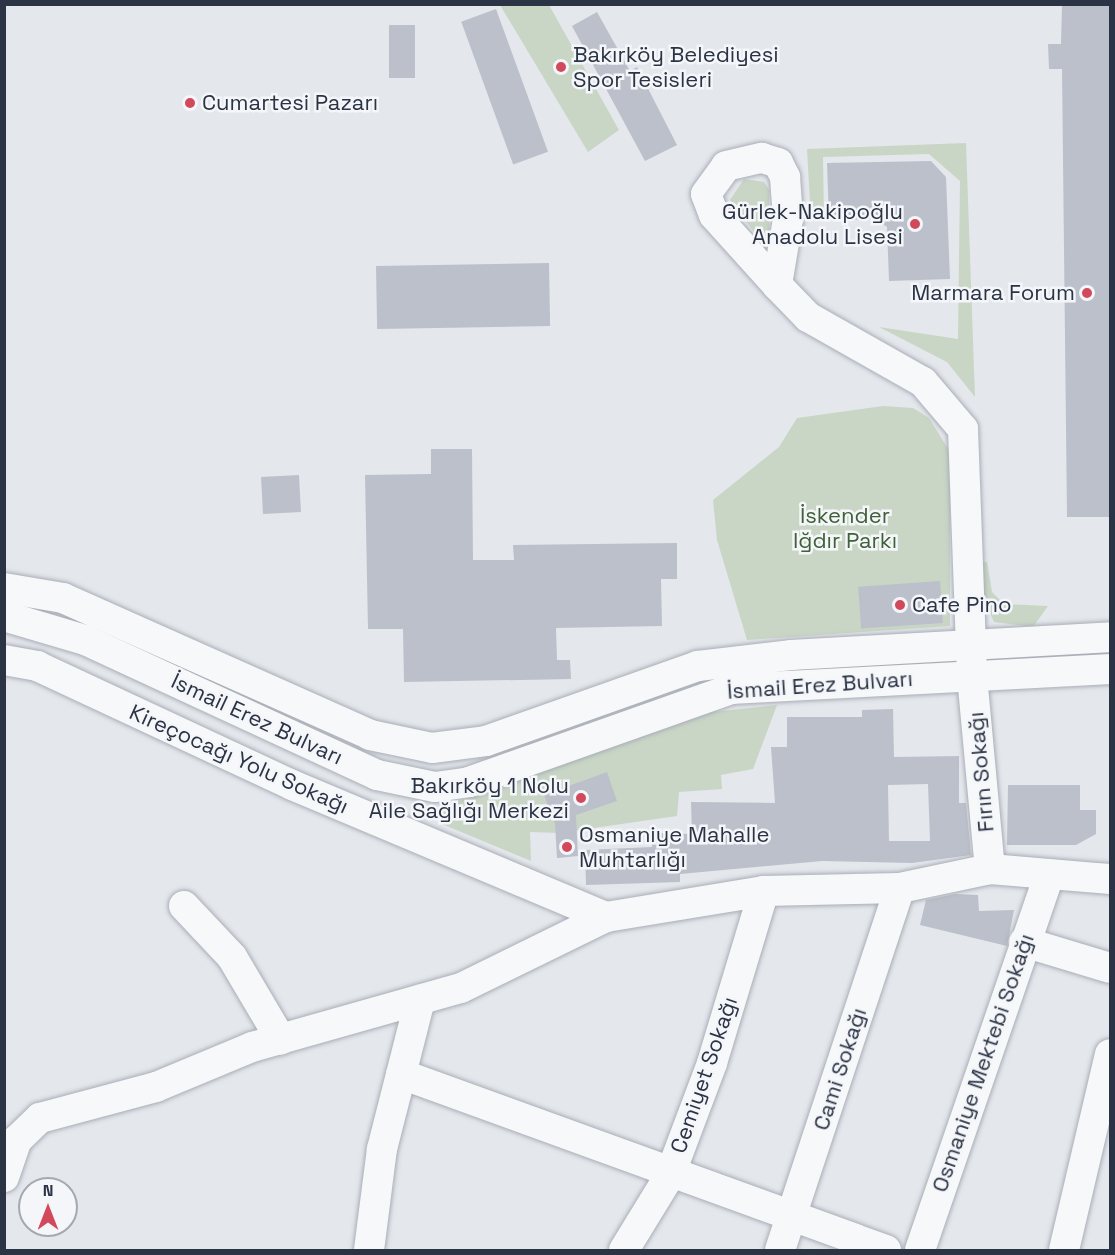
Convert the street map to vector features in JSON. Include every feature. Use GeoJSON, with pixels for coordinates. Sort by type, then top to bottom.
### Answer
{"type":"FeatureCollection","features":[{"type":"Feature","properties":{"kind":"street","name":"Fırın Sokağı"},"geometry":{"type":"LineString","coordinates":[[777,285],[808,317],[923,382],[963,429],[972,676],[990,869]]}},
{"type":"Feature","properties":{"kind":"street"},"geometry":{"type":"LineString","coordinates":[[4,579],[39,591]]}},
{"type":"Feature","properties":{"kind":"street","name":"İsmail Erez Bulvarı"},"geometry":{"type":"LineString","coordinates":[[4,588],[39,591],[112,618],[370,735],[432,748],[486,741],[698,666],[971,643],[1110,637]]}},
{"type":"Feature","properties":{"kind":"street","name":"İsmail Erez Bulvarı"},"geometry":{"type":"LineString","coordinates":[[4,616],[86,640],[377,775],[435,788],[469,782],[731,689],[1110,669]]}},
{"type":"Feature","properties":{"kind":"street","name":"Kireçocağı Yolu Sokağı"},"geometry":{"type":"LineString","coordinates":[[4,660],[37,666],[292,785],[606,917]]}},
{"type":"Feature","properties":{"kind":"street"},"geometry":{"type":"LineString","coordinates":[[4,1178],[17,1140],[40,1118],[156,1087],[281,1040],[461,988],[606,917],[764,891],[900,888],[990,869],[1049,876],[1110,879]]}},
{"type":"Feature","properties":{"kind":"street","name":"Osmaniye Mektebi Sokağı"},"geometry":{"type":"LineString","coordinates":[[920,1251],[1023,942],[1049,876]]}},
{"type":"Feature","properties":{"kind":"street","name":"Cami Sokağı"},"geometry":{"type":"LineString","coordinates":[[780,1251],[900,888]]}},
{"type":"Feature","properties":{"kind":"street","name":"Cemiyet Sokağı"},"geometry":{"type":"LineString","coordinates":[[624,1251],[670,1175],[712,1063],[764,891]]}},
{"type":"Feature","properties":{"kind":"street"},"geometry":{"type":"LineString","coordinates":[[184,906],[232,957],[281,1040]]}},
{"type":"Feature","properties":{"kind":"street"},"geometry":{"type":"LineString","coordinates":[[1023,942],[1110,968]]}},
{"type":"Feature","properties":{"kind":"street"},"geometry":{"type":"LineString","coordinates":[[369,1251],[382,1149],[420,1000]]}},
{"type":"Feature","properties":{"kind":"street"},"geometry":{"type":"LineString","coordinates":[[1064,1251],[1110,1054]]}},
{"type":"Feature","properties":{"kind":"street"},"geometry":{"type":"LineString","coordinates":[[401,1074],[670,1175],[793,1214],[886,1251]]}},
{"type":"Feature","properties":{"kind":"green space","name":"Bakırköy Belediyesi Spor Tesisleri"},"geometry":{"type":"Polygon","coordinates":[[[500,5],[549,5],[619,130],[588,152],[500,5]]]}},
{"type":"Feature","properties":{"kind":"green space"},"geometry":{"type":"Polygon","coordinates":[[[966,143],[975,397],[947,362],[879,327],[958,339],[960,181],[929,154],[823,157],[824,220],[811,221],[807,149],[966,143]]]}},
{"type":"Feature","properties":{"kind":"green space"},"geometry":{"type":"Polygon","coordinates":[[[744,179],[764,182],[769,190],[769,239],[764,245],[730,200],[744,179]]]}},
{"type":"Feature","properties":{"kind":"green space","name":"İskender Iğdır Parkı"},"geometry":{"type":"Polygon","coordinates":[[[883,406],[913,408],[929,418],[950,452],[950,626],[747,640],[717,540],[713,500],[779,447],[797,418],[883,406]]]}},
{"type":"Feature","properties":{"kind":"green space"},"geometry":{"type":"Polygon","coordinates":[[[983,562],[987,562],[992,592],[1004,604],[1048,606],[1033,627],[994,622],[982,595],[983,562]]]}},
{"type":"Feature","properties":{"kind":"green space"},"geometry":{"type":"Polygon","coordinates":[[[777,705],[753,769],[721,775],[722,789],[679,792],[677,816],[559,833],[530,832],[531,861],[442,824],[434,810],[711,712],[777,705]]]}},
{"type":"Feature","properties":{"kind":"building","name":"Marmara Forum"},"geometry":{"type":"Polygon","coordinates":[[[1062,4],[1110,4],[1110,517],[1067,517],[1062,69],[1049,69],[1048,44],[1061,44],[1062,4]]]}},
{"type":"Feature","properties":{"kind":"building"},"geometry":{"type":"Polygon","coordinates":[[[496,9],[548,152],[513,164],[461,22],[496,9]]]}},
{"type":"Feature","properties":{"kind":"building"},"geometry":{"type":"Polygon","coordinates":[[[597,12],[630,71],[637,67],[677,145],[645,161],[572,26],[597,12]]]}},
{"type":"Feature","properties":{"kind":"building"},"geometry":{"type":"Polygon","coordinates":[[[389,25],[415,25],[415,78],[389,78],[389,25]]]}},
{"type":"Feature","properties":{"kind":"building","name":"Gürlek-Nakipoğlu Anadolu Lisesi"},"geometry":{"type":"Polygon","coordinates":[[[931,161],[946,177],[950,279],[889,281],[887,227],[876,219],[829,220],[827,163],[931,161]]]}},
{"type":"Feature","properties":{"kind":"building"},"geometry":{"type":"Polygon","coordinates":[[[549,263],[550,326],[377,329],[376,266],[549,263]]]}},
{"type":"Feature","properties":{"kind":"building"},"geometry":{"type":"Polygon","coordinates":[[[431,449],[472,449],[473,560],[514,560],[513,545],[677,543],[677,579],[661,579],[662,626],[556,628],[557,660],[570,660],[571,679],[404,682],[403,629],[368,629],[365,475],[431,474],[431,449]]]}},
{"type":"Feature","properties":{"kind":"building"},"geometry":{"type":"Polygon","coordinates":[[[299,475],[301,512],[263,514],[261,477],[299,475]]]}},
{"type":"Feature","properties":{"kind":"building","name":"Cafe Pino"},"geometry":{"type":"Polygon","coordinates":[[[940,581],[943,623],[861,629],[858,587],[940,581]]]}},
{"type":"Feature","properties":{"kind":"building"},"geometry":{"type":"Polygon","coordinates":[[[893,709],[894,757],[959,756],[959,803],[966,803],[971,855],[912,863],[822,861],[680,874],[680,882],[586,885],[585,850],[652,847],[652,833],[692,834],[691,802],[775,803],[771,747],[787,747],[787,717],[862,717],[862,710],[893,709]],[[928,784],[888,785],[889,841],[930,841],[928,784]]]}},
{"type":"Feature","properties":{"kind":"building","name":"Bakırköy 1 Nolu Aile Sağlığı Merkezi"},"geometry":{"type":"Polygon","coordinates":[[[607,772],[617,801],[576,815],[578,856],[557,858],[555,824],[544,795],[607,772]]]}},
{"type":"Feature","properties":{"kind":"building"},"geometry":{"type":"Polygon","coordinates":[[[1008,785],[1080,785],[1080,810],[1096,810],[1096,834],[1076,845],[1007,845],[1008,785]]]}},
{"type":"Feature","properties":{"kind":"building"},"geometry":{"type":"Polygon","coordinates":[[[955,894],[978,895],[979,911],[1014,910],[1007,946],[920,925],[926,900],[955,894]]]}},
{"type":"Feature","properties":{"kind":"place","name":"Bakırköy Belediyesi Spor Tesisleri"},"geometry":{"type":"Point","coordinates":[561,67]}},
{"type":"Feature","properties":{"kind":"place","name":"Cumartesi Pazarı"},"geometry":{"type":"Point","coordinates":[190,103]}},
{"type":"Feature","properties":{"kind":"place","name":"Gürlek-Nakipoğlu Anadolu Lisesi"},"geometry":{"type":"Point","coordinates":[915,224]}},
{"type":"Feature","properties":{"kind":"place","name":"Marmara Forum"},"geometry":{"type":"Point","coordinates":[1087,293]}},
{"type":"Feature","properties":{"kind":"place","name":"Cafe Pino"},"geometry":{"type":"Point","coordinates":[900,605]}},
{"type":"Feature","properties":{"kind":"place","name":"Bakırköy 1 Nolu Aile Sağlığı Merkezi"},"geometry":{"type":"Point","coordinates":[581,798]}},
{"type":"Feature","properties":{"kind":"place","name":"Osmaniye Mahalle Muhtarlığı"},"geometry":{"type":"Point","coordinates":[567,847]}}]}
